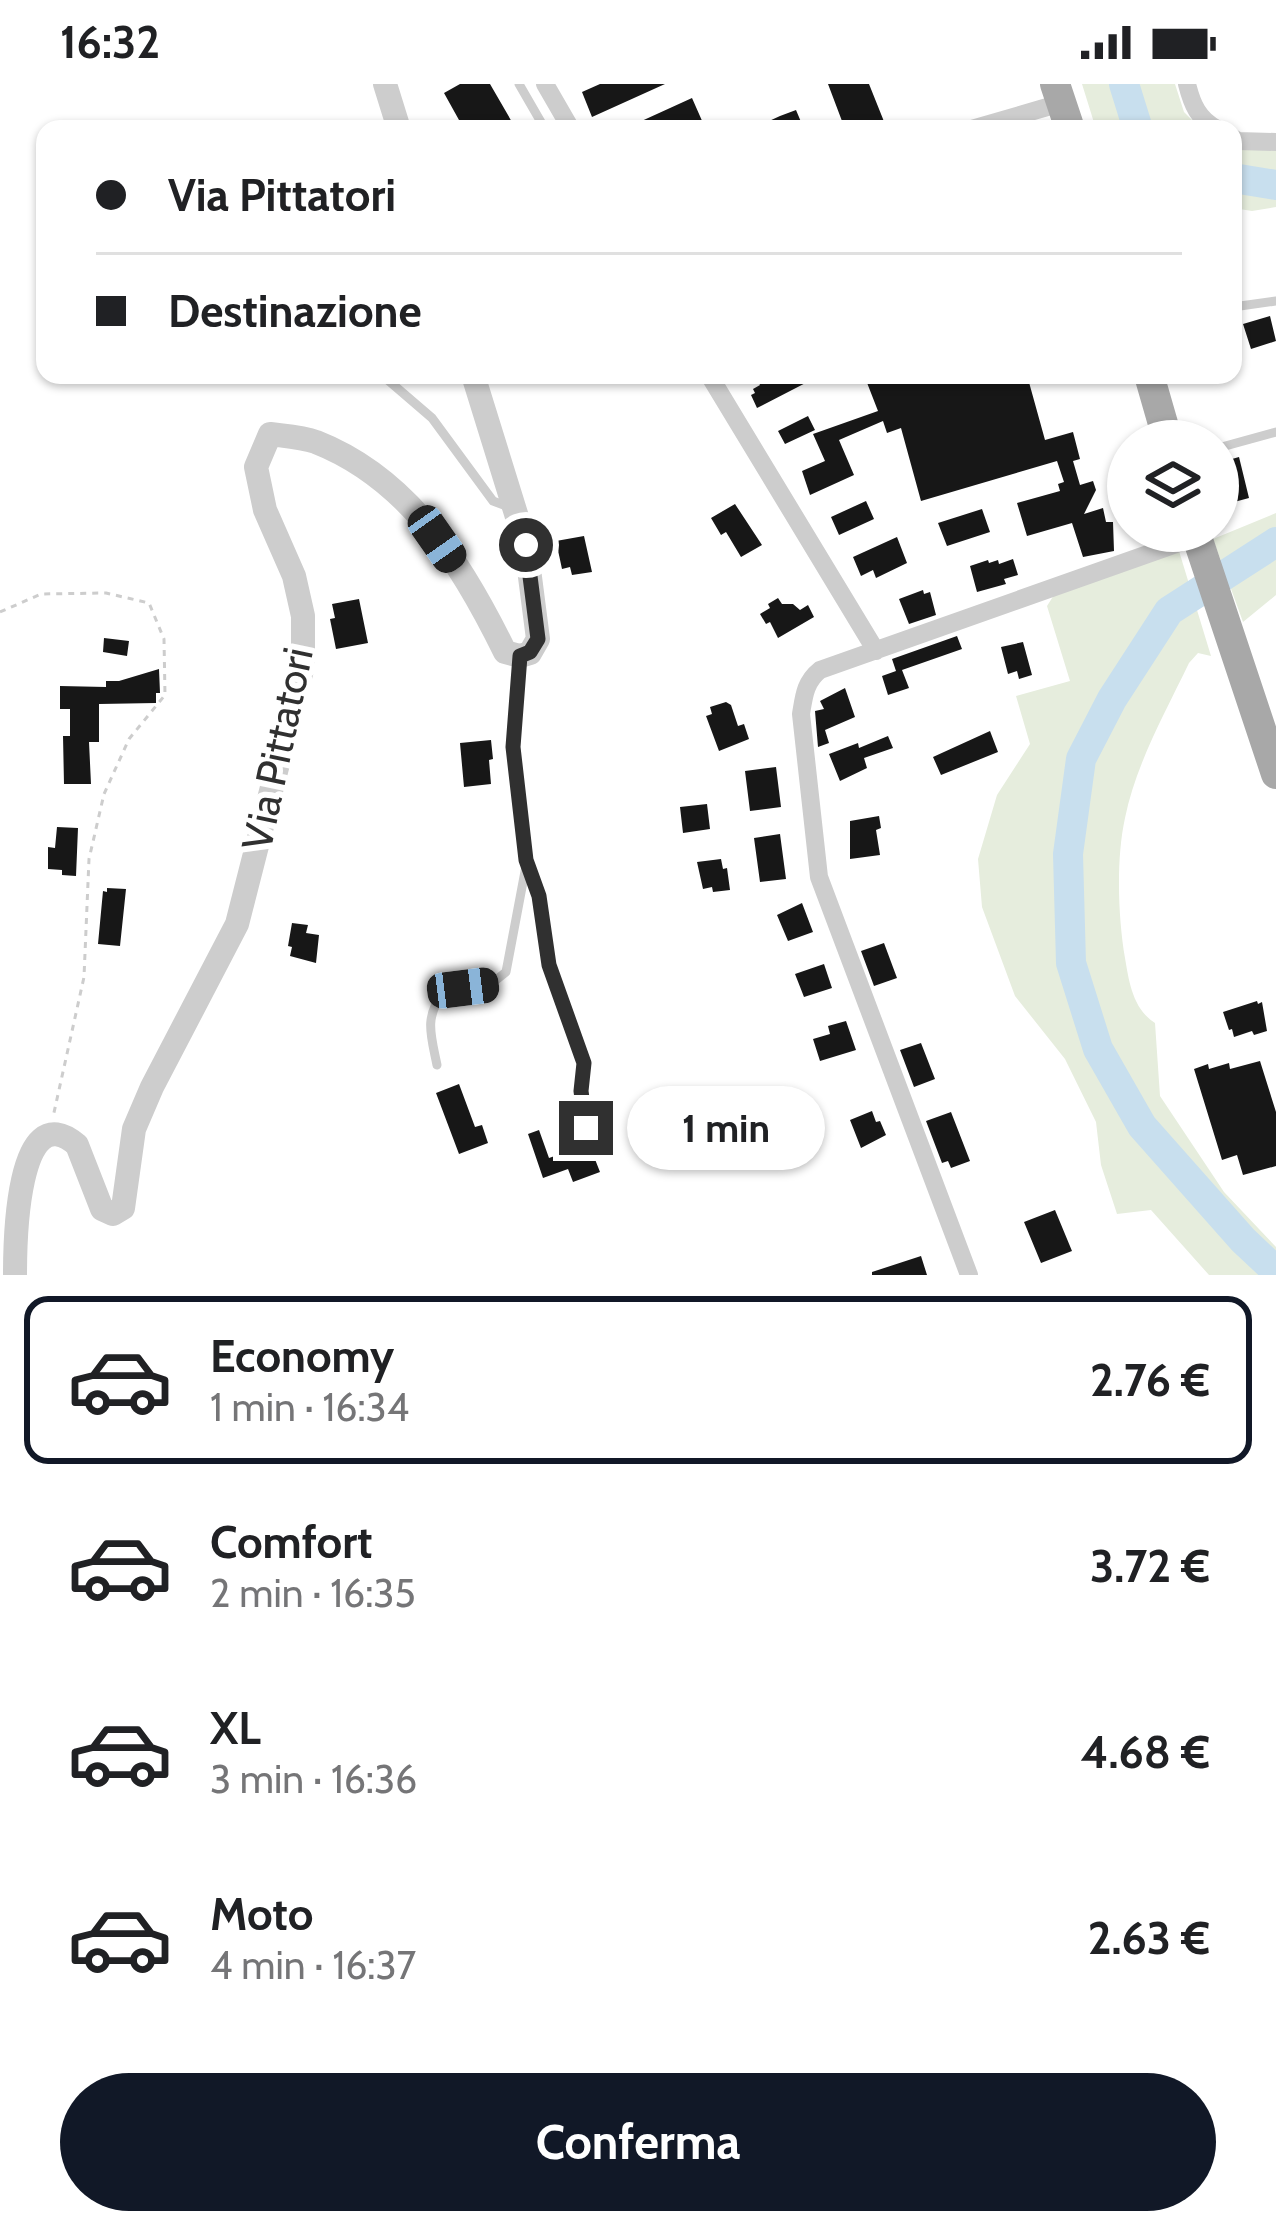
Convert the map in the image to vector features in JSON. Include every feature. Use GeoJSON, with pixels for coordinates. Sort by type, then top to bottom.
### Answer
{"type":"FeatureCollection","features":[{"type":"Feature","properties":{"kind":"main road"},"geometry":{"type":"LineString","coordinates":[[1152,384],[1162,420]]}},
{"type":"Feature","properties":{"kind":"main road"},"geometry":{"type":"LineString","coordinates":[[1202,552],[1276,774]]}},
{"type":"Feature","properties":{"kind":"street"},"geometry":{"type":"LineString","coordinates":[[385,84],[396,120]]}},
{"type":"Feature","properties":{"kind":"street"},"geometry":{"type":"LineString","coordinates":[[545,84],[566,120]]}},
{"type":"Feature","properties":{"kind":"street"},"geometry":{"type":"LineString","coordinates":[[1187,84],[1203,120]]}},
{"type":"Feature","properties":{"kind":"street"},"geometry":{"type":"LineString","coordinates":[[1006,120],[1062,105]]}},
{"type":"Feature","properties":{"kind":"street"},"geometry":{"type":"LineString","coordinates":[[1242,141],[1276,142]]}},
{"type":"Feature","properties":{"kind":"street"},"geometry":{"type":"LineString","coordinates":[[476,384],[526,545],[538,639],[530,652],[520,656]]}},
{"type":"Feature","properties":{"kind":"street"},"geometry":{"type":"LineString","coordinates":[[714,384],[876,651]]}},
{"type":"Feature","properties":{"kind":"street","name":"Via Pittatori"},"geometry":{"type":"LineString","coordinates":[[47,1137],[64,1136],[77,1145],[102,1209],[109,1214],[121,1211],[134,1129],[237,924],[303,666],[299,596],[266,510],[256,467],[270,434],[313,441],[365,467],[417,510],[478,596],[505,652],[520,656]]}},
{"type":"Feature","properties":{"kind":"street"},"geometry":{"type":"LineString","coordinates":[[969,1275],[819,877],[801,714],[805,693],[810,678],[820,670],[1157,552]]}},
{"type":"Feature","properties":{"kind":"street"},"geometry":{"type":"LineString","coordinates":[[15,1275],[15,1222],[30,1154],[47,1137]]}},
{"type":"Feature","properties":{"kind":"lane"},"geometry":{"type":"LineString","coordinates":[[519,84],[540,120]]}},
{"type":"Feature","properties":{"kind":"lane"},"geometry":{"type":"LineString","coordinates":[[1242,306],[1276,301]]}},
{"type":"Feature","properties":{"kind":"lane"},"geometry":{"type":"LineString","coordinates":[[392,384],[432,418],[494,501],[516,509]]}},
{"type":"Feature","properties":{"kind":"lane"},"geometry":{"type":"LineString","coordinates":[[1239,442],[1276,432]]}},
{"type":"Feature","properties":{"kind":"lane"},"geometry":{"type":"LineString","coordinates":[[520,656],[513,747],[527,862],[539,896],[549,965],[584,1063],[581,1091],[586,1128]]}},
{"type":"Feature","properties":{"kind":"lane"},"geometry":{"type":"LineString","coordinates":[[436,1065],[430,1033],[432,1008],[443,993],[491,984],[506,972],[527,862]]}},
{"type":"Feature","properties":{"kind":"path"},"geometry":{"type":"LineString","coordinates":[[0,612],[41,595],[106,592],[149,603],[164,639],[165,695],[129,739],[104,794],[89,859],[84,977],[47,1137]]}},
{"type":"Feature","properties":{"kind":"green space"},"geometry":{"type":"Polygon","coordinates":[[[1082,84],[1175,84],[1184,112],[1192,120],[1093,120],[1082,84]]]}},
{"type":"Feature","properties":{"kind":"green space"},"geometry":{"type":"Polygon","coordinates":[[[1242,147],[1276,149],[1276,207],[1242,209],[1242,147]]]}},
{"type":"Feature","properties":{"kind":"green space"},"geometry":{"type":"Polygon","coordinates":[[[1276,513],[1276,595],[1243,622],[1218,552],[1239,552],[1239,528],[1276,513]]]}},
{"type":"Feature","properties":{"kind":"green space"},"geometry":{"type":"Polygon","coordinates":[[[1179,552],[1211,656],[1198,653],[1189,663],[1136,778],[1119,870],[1123,942],[1133,994],[1155,1023],[1160,1096],[1224,1192],[1276,1247],[1276,1275],[1209,1275],[1151,1210],[1117,1214],[1101,1165],[1096,1122],[1065,1059],[1015,996],[982,907],[978,859],[997,795],[1030,744],[1016,696],[1070,681],[1047,606],[1054,595],[1179,552]]]}},
{"type":"Feature","properties":{"kind":"building"},"geometry":{"type":"Polygon","coordinates":[[[460,84],[490,84],[511,120],[459,120],[444,93],[460,84]]]}},
{"type":"Feature","properties":{"kind":"building"},"geometry":{"type":"Polygon","coordinates":[[[600,84],[665,84],[592,117],[582,92],[600,84]]]}},
{"type":"Feature","properties":{"kind":"building"},"geometry":{"type":"Polygon","coordinates":[[[828,84],[869,84],[883,120],[842,120],[828,84]]]}},
{"type":"Feature","properties":{"kind":"building"},"geometry":{"type":"Polygon","coordinates":[[[692,98],[702,120],[644,120],[692,98]]]}},
{"type":"Feature","properties":{"kind":"building"},"geometry":{"type":"Polygon","coordinates":[[[796,110],[800,120],[771,120],[796,110]]]}},
{"type":"Feature","properties":{"kind":"building"},"geometry":{"type":"Polygon","coordinates":[[[1270,316],[1276,341],[1251,349],[1243,324],[1270,316]]]}},
{"type":"Feature","properties":{"kind":"building"},"geometry":{"type":"Polygon","coordinates":[[[804,384],[757,408],[751,395],[760,385],[804,384]]]}},
{"type":"Feature","properties":{"kind":"building"},"geometry":{"type":"Polygon","coordinates":[[[868,384],[1029,384],[1045,440],[1073,432],[1080,459],[1073,461],[1080,485],[1093,481],[1096,490],[1084,514],[1103,508],[1109,552],[1083,557],[1072,523],[1027,536],[1017,503],[1060,491],[1058,484],[1064,482],[1057,461],[921,501],[901,428],[887,433],[883,421],[839,440],[854,475],[810,495],[802,471],[825,461],[813,434],[878,411],[868,384]]]}},
{"type":"Feature","properties":{"kind":"building"},"geometry":{"type":"Polygon","coordinates":[[[808,416],[815,430],[785,444],[778,431],[808,416]]]}},
{"type":"Feature","properties":{"kind":"building"},"geometry":{"type":"Polygon","coordinates":[[[1239,457],[1249,498],[1239,501],[1239,457]]]}},
{"type":"Feature","properties":{"kind":"building"},"geometry":{"type":"Polygon","coordinates":[[[866,501],[874,519],[839,535],[831,517],[866,501]]]}},
{"type":"Feature","properties":{"kind":"building"},"geometry":{"type":"Polygon","coordinates":[[[735,504],[762,545],[741,557],[711,518],[735,504]]]}},
{"type":"Feature","properties":{"kind":"building"},"geometry":{"type":"Polygon","coordinates":[[[982,509],[990,532],[947,546],[938,523],[982,509]]]}},
{"type":"Feature","properties":{"kind":"building"},"geometry":{"type":"Polygon","coordinates":[[[584,536],[592,572],[572,575],[570,567],[562,569],[556,541],[584,536]]]}},
{"type":"Feature","properties":{"kind":"building"},"geometry":{"type":"Polygon","coordinates":[[[897,537],[907,563],[876,578],[873,570],[861,576],[853,557],[897,537]]]}},
{"type":"Feature","properties":{"kind":"building"},"geometry":{"type":"Polygon","coordinates":[[[1013,559],[1018,575],[1004,579],[1006,584],[977,592],[970,566],[1013,559]]]}},
{"type":"Feature","properties":{"kind":"building"},"geometry":{"type":"Polygon","coordinates":[[[930,592],[936,615],[909,624],[899,599],[930,592]]]}},
{"type":"Feature","properties":{"kind":"building"},"geometry":{"type":"Polygon","coordinates":[[[778,598],[800,610],[808,605],[814,617],[778,638],[760,614],[778,598]]]}},
{"type":"Feature","properties":{"kind":"building"},"geometry":{"type":"Polygon","coordinates":[[[359,599],[368,643],[336,649],[332,604],[359,599]]]}},
{"type":"Feature","properties":{"kind":"building"},"geometry":{"type":"Polygon","coordinates":[[[957,636],[962,649],[902,670],[909,688],[888,695],[882,676],[896,671],[892,659],[957,636]]]}},
{"type":"Feature","properties":{"kind":"building"},"geometry":{"type":"Polygon","coordinates":[[[104,638],[129,641],[127,656],[103,652],[104,638]]]}},
{"type":"Feature","properties":{"kind":"building"},"geometry":{"type":"Polygon","coordinates":[[[1023,642],[1032,675],[1019,679],[1017,671],[1008,674],[1001,647],[1023,642]]]}},
{"type":"Feature","properties":{"kind":"building"},"geometry":{"type":"Polygon","coordinates":[[[159,669],[156,703],[99,704],[99,742],[89,742],[91,784],[64,784],[63,736],[70,736],[70,709],[60,709],[60,686],[106,687],[106,681],[159,669]]]}},
{"type":"Feature","properties":{"kind":"building"},"geometry":{"type":"Polygon","coordinates":[[[845,688],[855,717],[825,730],[829,743],[818,747],[815,711],[824,709],[820,701],[845,688]]]}},
{"type":"Feature","properties":{"kind":"building"},"geometry":{"type":"Polygon","coordinates":[[[726,702],[738,726],[744,724],[749,739],[719,751],[706,716],[712,714],[710,707],[726,702]]]}},
{"type":"Feature","properties":{"kind":"building"},"geometry":{"type":"Polygon","coordinates":[[[990,731],[998,752],[941,775],[933,757],[990,731]]]}},
{"type":"Feature","properties":{"kind":"building"},"geometry":{"type":"Polygon","coordinates":[[[888,736],[893,748],[864,758],[867,768],[840,781],[829,754],[888,736]]]}},
{"type":"Feature","properties":{"kind":"building"},"geometry":{"type":"Polygon","coordinates":[[[491,740],[491,784],[464,787],[460,743],[491,740]]]}},
{"type":"Feature","properties":{"kind":"building"},"geometry":{"type":"Polygon","coordinates":[[[776,767],[781,807],[750,811],[745,771],[776,767]]]}},
{"type":"Feature","properties":{"kind":"building"},"geometry":{"type":"Polygon","coordinates":[[[707,804],[710,829],[683,833],[680,807],[707,804]]]}},
{"type":"Feature","properties":{"kind":"building"},"geometry":{"type":"Polygon","coordinates":[[[879,816],[880,855],[850,859],[850,821],[879,816]]]}},
{"type":"Feature","properties":{"kind":"building"},"geometry":{"type":"Polygon","coordinates":[[[57,827],[78,828],[76,876],[48,869],[48,847],[55,848],[57,827]]]}},
{"type":"Feature","properties":{"kind":"building"},"geometry":{"type":"Polygon","coordinates":[[[780,834],[786,879],[760,882],[754,838],[780,834]]]}},
{"type":"Feature","properties":{"kind":"building"},"geometry":{"type":"Polygon","coordinates":[[[721,859],[730,890],[703,889],[697,862],[721,859]]]}},
{"type":"Feature","properties":{"kind":"building"},"geometry":{"type":"Polygon","coordinates":[[[107,888],[126,889],[120,946],[98,944],[107,888]]]}},
{"type":"Feature","properties":{"kind":"building"},"geometry":{"type":"Polygon","coordinates":[[[802,903],[813,932],[788,941],[777,915],[802,903]]]}},
{"type":"Feature","properties":{"kind":"building"},"geometry":{"type":"Polygon","coordinates":[[[292,923],[308,925],[306,933],[319,935],[316,963],[290,956],[292,923]]]}},
{"type":"Feature","properties":{"kind":"building"},"geometry":{"type":"Polygon","coordinates":[[[884,943],[897,978],[874,986],[861,951],[884,943]]]}},
{"type":"Feature","properties":{"kind":"building"},"geometry":{"type":"Polygon","coordinates":[[[824,964],[832,988],[804,997],[795,974],[824,964]]]}},
{"type":"Feature","properties":{"kind":"building"},"geometry":{"type":"Polygon","coordinates":[[[1262,1002],[1267,1031],[1234,1037],[1223,1012],[1262,1002]]]}},
{"type":"Feature","properties":{"kind":"building"},"geometry":{"type":"Polygon","coordinates":[[[846,1021],[856,1050],[820,1061],[813,1039],[830,1034],[828,1026],[846,1021]]]}},
{"type":"Feature","properties":{"kind":"building"},"geometry":{"type":"Polygon","coordinates":[[[921,1043],[935,1079],[914,1087],[900,1050],[921,1043]]]}},
{"type":"Feature","properties":{"kind":"building"},"geometry":{"type":"Polygon","coordinates":[[[1260,1061],[1276,1112],[1276,1166],[1243,1175],[1237,1155],[1222,1160],[1194,1069],[1229,1063],[1230,1069],[1260,1061]]]}},
{"type":"Feature","properties":{"kind":"building"},"geometry":{"type":"Polygon","coordinates":[[[459,1084],[475,1127],[482,1125],[488,1143],[459,1154],[436,1093],[459,1084]]]}},
{"type":"Feature","properties":{"kind":"building"},"geometry":{"type":"Polygon","coordinates":[[[872,1111],[886,1135],[861,1148],[850,1120],[872,1111]]]}},
{"type":"Feature","properties":{"kind":"building"},"geometry":{"type":"Polygon","coordinates":[[[951,1112],[970,1161],[951,1168],[948,1161],[942,1163],[926,1121],[951,1112]]]}},
{"type":"Feature","properties":{"kind":"building"},"geometry":{"type":"Polygon","coordinates":[[[539,1130],[549,1158],[589,1144],[600,1172],[573,1182],[568,1169],[543,1178],[528,1134],[539,1130]]]}},
{"type":"Feature","properties":{"kind":"building"},"geometry":{"type":"Polygon","coordinates":[[[1055,1210],[1072,1251],[1041,1263],[1024,1222],[1055,1210]]]}},
{"type":"Feature","properties":{"kind":"building"},"geometry":{"type":"Polygon","coordinates":[[[921,1256],[927,1275],[872,1275],[872,1272],[921,1256]]]}},
{"type":"Feature","properties":{"kind":"waterway"},"geometry":{"type":"LineString","coordinates":[[1124,84],[1135,120]]}},
{"type":"Feature","properties":{"kind":"waterway"},"geometry":{"type":"LineString","coordinates":[[1242,179],[1276,185]]}},
{"type":"Feature","properties":{"kind":"waterway"},"geometry":{"type":"LineString","coordinates":[[1276,542],[1169,611],[1112,699],[1081,759],[1068,854],[1071,963],[1098,1049],[1142,1126],[1276,1271]]}},
{"type":"Feature","properties":{"kind":"route"},"geometry":{"type":"LineString","coordinates":[[526,545],[538,639],[530,652],[520,656],[513,747],[518,799],[549,965],[584,1063],[581,1091],[586,1128]]}}]}
